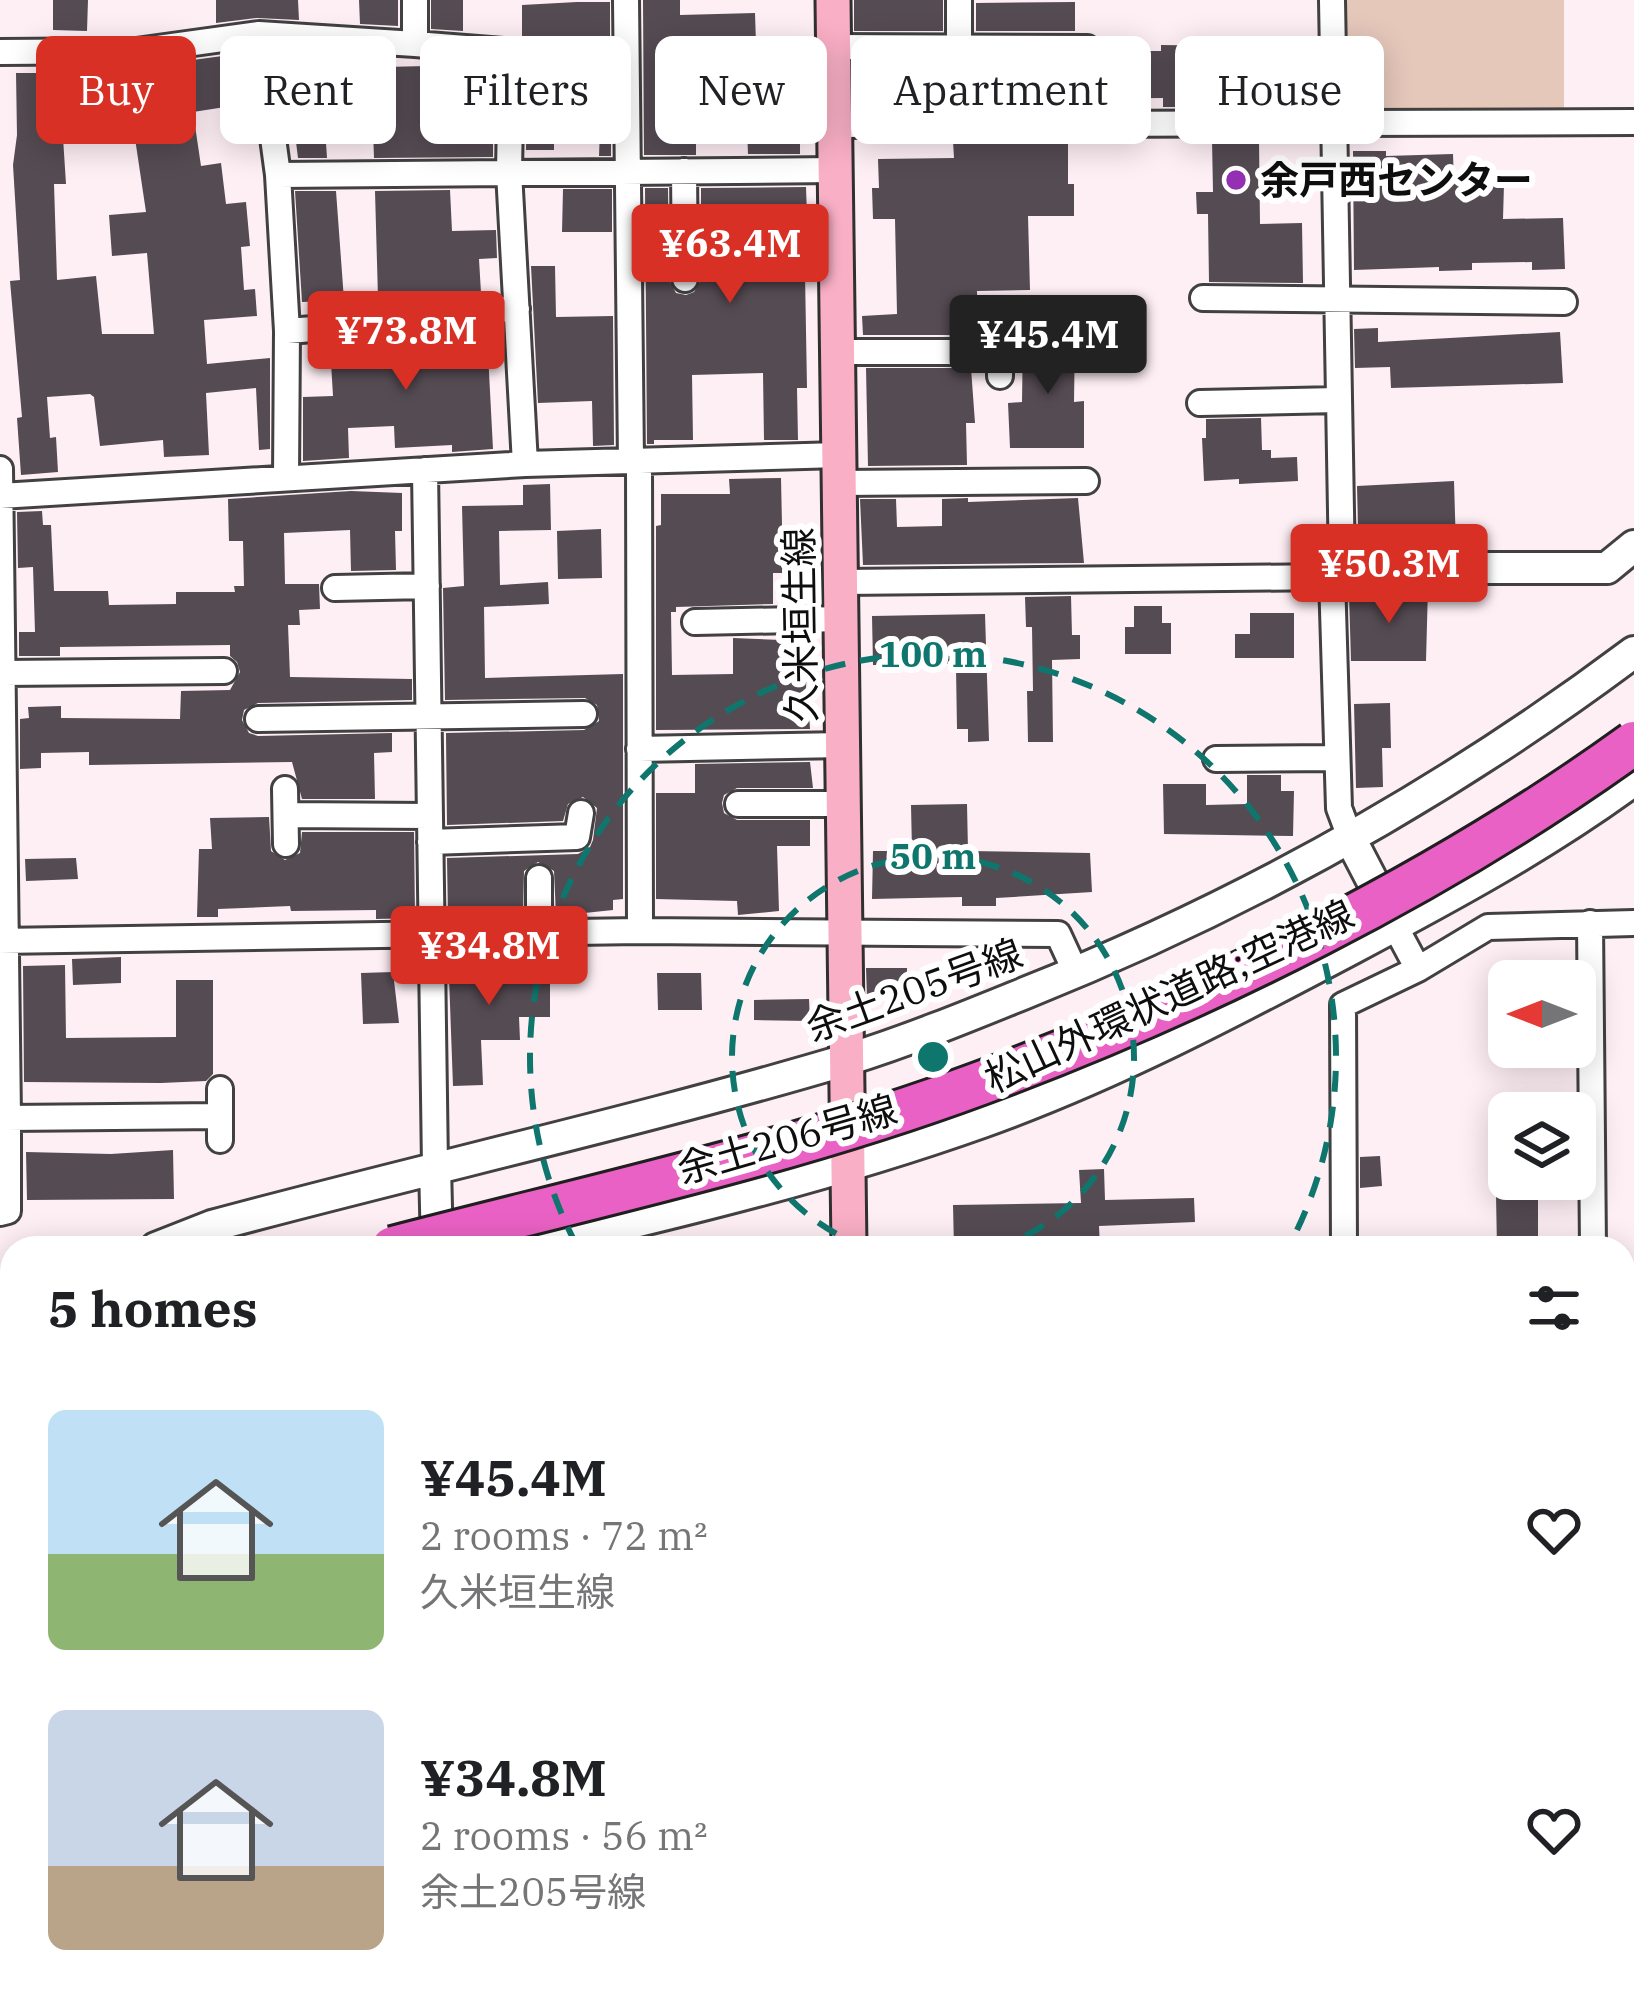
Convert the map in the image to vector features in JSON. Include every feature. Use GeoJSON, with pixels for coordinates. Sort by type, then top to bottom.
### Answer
{"type":"FeatureCollection","features":[{"type":"Feature","properties":{"kind":"highway","name":"松山外環状道路;空港線"},"geometry":{"type":"LineString","coordinates":[[439,1236],[761,1153],[1000,1076],[1290,946],[1426,874],[1634,743]]}},
{"type":"Feature","properties":{"kind":"main road","name":"久米垣生線"},"geometry":{"type":"LineString","coordinates":[[833,0],[849,1236]]}},
{"type":"Feature","properties":{"kind":"street"},"geometry":{"type":"LineString","coordinates":[[415,0],[415,44]]}},
{"type":"Feature","properties":{"kind":"street"},"geometry":{"type":"LineString","coordinates":[[626,0],[640,931]]}},
{"type":"Feature","properties":{"kind":"street"},"geometry":{"type":"LineString","coordinates":[[959,0],[959,36]]}},
{"type":"Feature","properties":{"kind":"street"},"geometry":{"type":"LineString","coordinates":[[1332,0],[1332,36]]}},
{"type":"Feature","properties":{"kind":"street"},"geometry":{"type":"LineString","coordinates":[[260,34],[278,175],[287,331],[286,478]]}},
{"type":"Feature","properties":{"kind":"street"},"geometry":{"type":"LineString","coordinates":[[0,52],[136,51],[260,34],[503,51],[511,62],[509,172],[525,464]]}},
{"type":"Feature","properties":{"kind":"street"},"geometry":{"type":"LineString","coordinates":[[833,47],[851,47]]}},
{"type":"Feature","properties":{"kind":"street"},"geometry":{"type":"LineString","coordinates":[[1384,124],[1634,122]]}},
{"type":"Feature","properties":{"kind":"street"},"geometry":{"type":"LineString","coordinates":[[834,125],[1175,124]]}},
{"type":"Feature","properties":{"kind":"street"},"geometry":{"type":"LineString","coordinates":[[1333,144],[1339,808],[1418,969]]}},
{"type":"Feature","properties":{"kind":"street"},"geometry":{"type":"LineString","coordinates":[[278,175],[835,170]]}},
{"type":"Feature","properties":{"kind":"street"},"geometry":{"type":"LineString","coordinates":[[684,171],[685,279]]}},
{"type":"Feature","properties":{"kind":"street"},"geometry":{"type":"LineString","coordinates":[[1203,298],[1564,302]]}},
{"type":"Feature","properties":{"kind":"street"},"geometry":{"type":"LineString","coordinates":[[287,331],[381,324],[406,312],[517,309]]}},
{"type":"Feature","properties":{"kind":"street"},"geometry":{"type":"LineString","coordinates":[[838,352],[1000,364],[1000,325]]}},
{"type":"Feature","properties":{"kind":"street"},"geometry":{"type":"LineString","coordinates":[[1200,403],[1338,400]]}},
{"type":"Feature","properties":{"kind":"street"},"geometry":{"type":"LineString","coordinates":[[0,496],[635,461],[1086,481]]}},
{"type":"Feature","properties":{"kind":"street"},"geometry":{"type":"LineString","coordinates":[[0,469],[8,1118],[8,1211],[0,1213]]}},
{"type":"Feature","properties":{"kind":"street"},"geometry":{"type":"LineString","coordinates":[[425,470],[437,1236]]}},
{"type":"Feature","properties":{"kind":"street"},"geometry":{"type":"LineString","coordinates":[[842,582],[1607,568],[1634,545]]}},
{"type":"Feature","properties":{"kind":"street"},"geometry":{"type":"LineString","coordinates":[[335,588],[427,586]]}},
{"type":"Feature","properties":{"kind":"street"},"geometry":{"type":"LineString","coordinates":[[695,622],[842,619]]}},
{"type":"Feature","properties":{"kind":"street","name":"余土205号線"},"geometry":{"type":"LineString","coordinates":[[187,1236],[848,1059],[1076,973],[1351,840],[1541,720],[1634,652]]}},
{"type":"Feature","properties":{"kind":"street"},"geometry":{"type":"LineString","coordinates":[[3,673],[224,671]]}},
{"type":"Feature","properties":{"kind":"street"},"geometry":{"type":"LineString","coordinates":[[259,719],[291,731],[429,717],[584,714]]}},
{"type":"Feature","properties":{"kind":"street"},"geometry":{"type":"LineString","coordinates":[[639,748],[843,745]]}},
{"type":"Feature","properties":{"kind":"street"},"geometry":{"type":"LineString","coordinates":[[1216,760],[1336,758]]}},
{"type":"Feature","properties":{"kind":"street","name":"余土206号線"},"geometry":{"type":"LineString","coordinates":[[573,1236],[849,1165],[984,1122],[1115,1068],[1395,926],[1512,861],[1634,780]]}},
{"type":"Feature","properties":{"kind":"street"},"geometry":{"type":"LineString","coordinates":[[285,789],[286,844]]}},
{"type":"Feature","properties":{"kind":"street"},"geometry":{"type":"LineString","coordinates":[[738,804],[844,804]]}},
{"type":"Feature","properties":{"kind":"street"},"geometry":{"type":"LineString","coordinates":[[430,842],[577,837],[581,814]]}},
{"type":"Feature","properties":{"kind":"street"},"geometry":{"type":"LineString","coordinates":[[286,815],[430,816]]}},
{"type":"Feature","properties":{"kind":"street"},"geometry":{"type":"LineString","coordinates":[[539,878],[539,932]]}},
{"type":"Feature","properties":{"kind":"street"},"geometry":{"type":"LineString","coordinates":[[1344,1236],[1343,1005],[1418,969],[1488,927],[1634,922]]}},
{"type":"Feature","properties":{"kind":"street"},"geometry":{"type":"LineString","coordinates":[[1590,923],[1593,1236]]}},
{"type":"Feature","properties":{"kind":"street"},"geometry":{"type":"LineString","coordinates":[[3,941],[640,931],[1058,934],[1076,973]]}},
{"type":"Feature","properties":{"kind":"street"},"geometry":{"type":"LineString","coordinates":[[8,1118],[220,1128],[220,1089]]}},
{"type":"Feature","properties":{"kind":"shaded area"},"geometry":{"type":"Polygon","coordinates":[[[1341,0],[1564,0],[1564,117],[1384,118],[1384,36],[1341,36],[1341,0]]]}},
{"type":"Feature","properties":{"kind":"building"},"geometry":{"type":"Polygon","coordinates":[[[53,0],[88,0],[87,31],[53,30],[53,0]]]}},
{"type":"Feature","properties":{"kind":"building"},"geometry":{"type":"Polygon","coordinates":[[[216,0],[298,0],[299,20],[216,23],[216,0]]]}},
{"type":"Feature","properties":{"kind":"building"},"geometry":{"type":"Polygon","coordinates":[[[359,0],[398,0],[398,26],[360,24],[359,0]]]}},
{"type":"Feature","properties":{"kind":"building"},"geometry":{"type":"Polygon","coordinates":[[[431,0],[463,0],[463,31],[431,29],[431,0]]]}},
{"type":"Feature","properties":{"kind":"building"},"geometry":{"type":"Polygon","coordinates":[[[643,0],[680,0],[680,15],[755,13],[756,36],[655,36],[655,144],[696,144],[696,155],[644,155],[643,0]]]}},
{"type":"Feature","properties":{"kind":"building"},"geometry":{"type":"Polygon","coordinates":[[[854,0],[943,0],[943,31],[854,31],[854,0]]]}},
{"type":"Feature","properties":{"kind":"building"},"geometry":{"type":"Polygon","coordinates":[[[610,2],[610,36],[522,36],[522,5],[610,2]]]}},
{"type":"Feature","properties":{"kind":"building"},"geometry":{"type":"Polygon","coordinates":[[[1075,2],[1075,31],[976,31],[976,3],[1075,2]]]}},
{"type":"Feature","properties":{"kind":"building"},"geometry":{"type":"Polygon","coordinates":[[[1161,45],[1175,45],[1175,107],[1163,107],[1163,98],[1151,98],[1151,51],[1161,51],[1161,45]]]}},
{"type":"Feature","properties":{"kind":"building"},"geometry":{"type":"Polygon","coordinates":[[[220,56],[220,108],[196,112],[196,60],[220,56]]]}},
{"type":"Feature","properties":{"kind":"building"},"geometry":{"type":"Polygon","coordinates":[[[420,66],[420,144],[493,144],[493,157],[374,158],[374,144],[396,144],[396,67],[420,66]]]}},
{"type":"Feature","properties":{"kind":"building"},"geometry":{"type":"Polygon","coordinates":[[[16,73],[36,73],[36,144],[63,144],[66,184],[54,184],[57,280],[96,276],[102,334],[154,334],[147,253],[112,256],[109,215],[146,212],[136,144],[196,144],[196,132],[201,166],[221,163],[226,204],[246,202],[250,246],[241,247],[244,290],[255,289],[257,316],[204,320],[207,364],[270,358],[270,449],[259,450],[256,388],[206,393],[209,455],[164,457],[163,440],[100,446],[90,394],[47,397],[58,472],[21,475],[17,418],[22,417],[10,281],[20,280],[13,165],[16,73]]]}},
{"type":"Feature","properties":{"kind":"building"},"geometry":{"type":"Polygon","coordinates":[[[296,144],[326,144],[327,158],[298,158],[296,144]]]}},
{"type":"Feature","properties":{"kind":"building"},"geometry":{"type":"Polygon","coordinates":[[[526,144],[554,144],[554,150],[526,150],[526,144]]]}},
{"type":"Feature","properties":{"kind":"building"},"geometry":{"type":"Polygon","coordinates":[[[599,144],[611,144],[611,156],[599,156],[599,144]]]}},
{"type":"Feature","properties":{"kind":"building"},"geometry":{"type":"Polygon","coordinates":[[[748,144],[800,144],[800,154],[748,154],[748,144]]]}},
{"type":"Feature","properties":{"kind":"building"},"geometry":{"type":"Polygon","coordinates":[[[953,144],[1068,144],[1074,216],[1028,216],[1030,290],[977,291],[978,335],[863,335],[862,316],[897,314],[895,219],[873,219],[878,159],[954,158],[953,144]]]}},
{"type":"Feature","properties":{"kind":"building"},"geometry":{"type":"Polygon","coordinates":[[[1212,144],[1259,144],[1260,224],[1302,223],[1303,283],[1209,282],[1208,214],[1197,214],[1196,192],[1213,192],[1212,144]]]}},
{"type":"Feature","properties":{"kind":"building"},"geometry":{"type":"Polygon","coordinates":[[[1353,151],[1386,151],[1386,156],[1453,154],[1454,183],[1504,184],[1503,219],[1563,218],[1565,269],[1532,270],[1532,262],[1472,263],[1472,270],[1354,270],[1353,151]]]}},
{"type":"Feature","properties":{"kind":"building"},"geometry":{"type":"Polygon","coordinates":[[[806,187],[807,216],[813,215],[814,274],[805,274],[807,388],[797,388],[798,440],[764,440],[763,373],[692,375],[693,440],[647,444],[645,188],[668,188],[669,280],[676,293],[686,295],[701,280],[701,188],[806,187]]]}},
{"type":"Feature","properties":{"kind":"building"},"geometry":{"type":"Polygon","coordinates":[[[563,189],[612,189],[612,232],[562,232],[563,189]]]}},
{"type":"Feature","properties":{"kind":"building"},"geometry":{"type":"Polygon","coordinates":[[[450,190],[452,231],[496,230],[497,258],[479,259],[481,293],[406,296],[385,304],[385,298],[378,298],[375,191],[450,190]]]}},
{"type":"Feature","properties":{"kind":"building"},"geometry":{"type":"Polygon","coordinates":[[[295,191],[336,191],[344,300],[302,302],[295,191]]]}},
{"type":"Feature","properties":{"kind":"building"},"geometry":{"type":"Polygon","coordinates":[[[531,266],[555,266],[556,317],[613,316],[614,445],[593,446],[592,401],[538,403],[531,266]]]}},
{"type":"Feature","properties":{"kind":"building"},"geometry":{"type":"Polygon","coordinates":[[[483,326],[493,449],[395,448],[394,426],[348,428],[349,458],[303,461],[303,397],[333,396],[330,345],[388,342],[410,328],[483,326]]]}},
{"type":"Feature","properties":{"kind":"building"},"geometry":{"type":"Polygon","coordinates":[[[1378,328],[1378,342],[1560,332],[1563,383],[1391,388],[1390,367],[1355,368],[1354,329],[1378,328]]]}},
{"type":"Feature","properties":{"kind":"building"},"geometry":{"type":"Polygon","coordinates":[[[1023,335],[1075,335],[1074,402],[1084,401],[1084,448],[1010,448],[1008,403],[1022,402],[1023,335]]]}},
{"type":"Feature","properties":{"kind":"building"},"geometry":{"type":"Polygon","coordinates":[[[866,368],[971,368],[975,423],[966,423],[967,465],[868,466],[866,368]]]}},
{"type":"Feature","properties":{"kind":"building"},"geometry":{"type":"Polygon","coordinates":[[[1261,418],[1262,450],[1271,450],[1271,458],[1297,457],[1298,481],[1204,481],[1206,419],[1261,418]]]}},
{"type":"Feature","properties":{"kind":"building"},"geometry":{"type":"Polygon","coordinates":[[[781,478],[783,573],[773,573],[773,604],[676,607],[671,612],[672,675],[733,674],[733,638],[808,641],[805,713],[809,713],[810,729],[656,730],[656,526],[661,525],[661,494],[730,494],[729,479],[781,478]]]}},
{"type":"Feature","properties":{"kind":"building"},"geometry":{"type":"Polygon","coordinates":[[[1454,481],[1456,548],[1394,548],[1393,527],[1358,527],[1357,486],[1454,481]]]}},
{"type":"Feature","properties":{"kind":"building"},"geometry":{"type":"Polygon","coordinates":[[[550,484],[551,530],[499,531],[500,585],[548,582],[549,604],[484,607],[485,678],[623,674],[623,899],[613,900],[613,910],[556,916],[554,871],[538,862],[524,871],[523,916],[448,917],[447,858],[578,854],[593,840],[597,808],[583,797],[568,804],[563,821],[447,825],[446,733],[584,730],[599,721],[597,705],[585,698],[445,700],[443,588],[464,586],[462,506],[523,505],[523,485],[550,484]]]}},
{"type":"Feature","properties":{"kind":"building"},"geometry":{"type":"Polygon","coordinates":[[[351,491],[402,493],[402,531],[395,531],[396,570],[351,571],[350,530],[284,533],[285,584],[319,584],[320,609],[299,610],[300,625],[288,625],[290,677],[412,679],[412,700],[258,703],[244,710],[242,720],[249,733],[258,736],[392,733],[392,752],[374,753],[375,799],[302,799],[292,762],[89,765],[89,752],[41,753],[41,768],[20,769],[20,719],[29,718],[28,707],[61,706],[61,718],[180,719],[181,691],[230,690],[240,672],[230,656],[230,645],[60,647],[60,656],[19,656],[19,632],[35,632],[33,567],[18,568],[17,512],[42,511],[43,525],[51,525],[54,591],[108,591],[109,605],[176,604],[176,592],[235,592],[234,586],[244,586],[243,541],[229,541],[228,499],[351,491]]]}},
{"type":"Feature","properties":{"kind":"building"},"geometry":{"type":"Polygon","coordinates":[[[968,498],[968,502],[1078,498],[1084,563],[863,565],[860,499],[896,499],[897,527],[942,526],[942,499],[968,498]]]}},
{"type":"Feature","properties":{"kind":"building"},"geometry":{"type":"Polygon","coordinates":[[[601,529],[602,578],[558,579],[557,531],[601,529]]]}},
{"type":"Feature","properties":{"kind":"building"},"geometry":{"type":"Polygon","coordinates":[[[1395,587],[1428,587],[1426,661],[1351,661],[1349,594],[1395,594],[1395,587]]]}},
{"type":"Feature","properties":{"kind":"building"},"geometry":{"type":"Polygon","coordinates":[[[1071,596],[1072,635],[1080,635],[1080,659],[1052,660],[1053,742],[1028,742],[1032,627],[1026,627],[1025,597],[1071,596]]]}},
{"type":"Feature","properties":{"kind":"building"},"geometry":{"type":"Polygon","coordinates":[[[1134,606],[1162,606],[1162,623],[1171,623],[1171,654],[1125,654],[1125,627],[1134,627],[1134,606]]]}},
{"type":"Feature","properties":{"kind":"building"},"geometry":{"type":"Polygon","coordinates":[[[1250,613],[1294,613],[1294,658],[1235,658],[1235,634],[1250,634],[1250,613]]]}},
{"type":"Feature","properties":{"kind":"building"},"geometry":{"type":"Polygon","coordinates":[[[985,614],[989,741],[968,742],[968,729],[957,729],[956,668],[948,669],[948,664],[873,665],[872,616],[985,614]]]}},
{"type":"Feature","properties":{"kind":"building"},"geometry":{"type":"Polygon","coordinates":[[[1390,703],[1391,748],[1382,748],[1383,787],[1356,788],[1354,704],[1390,703]]]}},
{"type":"Feature","properties":{"kind":"building"},"geometry":{"type":"Polygon","coordinates":[[[810,762],[813,788],[737,788],[724,795],[722,803],[724,813],[737,820],[810,820],[810,846],[777,846],[779,911],[738,915],[737,901],[656,899],[656,793],[695,793],[695,764],[810,762]]]}},
{"type":"Feature","properties":{"kind":"building"},"geometry":{"type":"Polygon","coordinates":[[[1247,775],[1281,775],[1281,791],[1294,791],[1293,836],[1164,834],[1163,784],[1206,784],[1206,805],[1247,804],[1247,775]]]}},
{"type":"Feature","properties":{"kind":"building"},"geometry":{"type":"Polygon","coordinates":[[[967,804],[968,851],[1090,853],[1092,892],[996,898],[996,906],[962,906],[962,897],[872,899],[873,851],[912,851],[911,805],[967,804]]]}},
{"type":"Feature","properties":{"kind":"building"},"geometry":{"type":"Polygon","coordinates":[[[269,817],[271,851],[285,860],[300,853],[302,832],[414,832],[415,918],[376,919],[376,910],[291,911],[290,906],[218,909],[218,917],[197,917],[199,849],[212,849],[210,818],[269,817]]]}},
{"type":"Feature","properties":{"kind":"building"},"geometry":{"type":"Polygon","coordinates":[[[76,858],[78,879],[26,881],[25,859],[76,858]]]}},
{"type":"Feature","properties":{"kind":"building"},"geometry":{"type":"Polygon","coordinates":[[[448,950],[483,950],[483,970],[550,969],[550,1017],[519,1017],[520,1040],[481,1040],[483,1085],[453,1086],[448,950]]]}},
{"type":"Feature","properties":{"kind":"building"},"geometry":{"type":"Polygon","coordinates":[[[121,957],[121,983],[73,985],[72,959],[121,957]]]}},
{"type":"Feature","properties":{"kind":"building"},"geometry":{"type":"Polygon","coordinates":[[[65,965],[66,1038],[176,1037],[176,980],[213,980],[213,1074],[206,1081],[161,1083],[24,1082],[23,966],[65,965]]]}},
{"type":"Feature","properties":{"kind":"building"},"geometry":{"type":"Polygon","coordinates":[[[866,968],[907,968],[907,997],[867,998],[866,968]]]}},
{"type":"Feature","properties":{"kind":"building"},"geometry":{"type":"Polygon","coordinates":[[[393,972],[399,1023],[363,1024],[361,973],[393,972]]]}},
{"type":"Feature","properties":{"kind":"building"},"geometry":{"type":"Polygon","coordinates":[[[657,973],[701,973],[702,1010],[658,1010],[657,973]]]}},
{"type":"Feature","properties":{"kind":"building"},"geometry":{"type":"Polygon","coordinates":[[[809,999],[810,1021],[754,1020],[754,1000],[809,999]]]}},
{"type":"Feature","properties":{"kind":"building"},"geometry":{"type":"Polygon","coordinates":[[[173,1150],[174,1199],[27,1200],[26,1152],[173,1150]]]}},
{"type":"Feature","properties":{"kind":"building"},"geometry":{"type":"Polygon","coordinates":[[[1380,1156],[1382,1186],[1360,1188],[1360,1157],[1380,1156]]]}},
{"type":"Feature","properties":{"kind":"building"},"geometry":{"type":"Polygon","coordinates":[[[1104,1169],[1105,1200],[1194,1198],[1195,1222],[1099,1226],[1099,1236],[954,1236],[953,1205],[1081,1203],[1079,1170],[1104,1169]]]}},
{"type":"Feature","properties":{"kind":"building"},"geometry":{"type":"Polygon","coordinates":[[[1496,1200],[1538,1200],[1538,1236],[1497,1236],[1496,1200]]]}},
{"type":"Feature","properties":{"kind":"place","name":"余戸西センター"},"geometry":{"type":"Point","coordinates":[1236,180]}}]}
